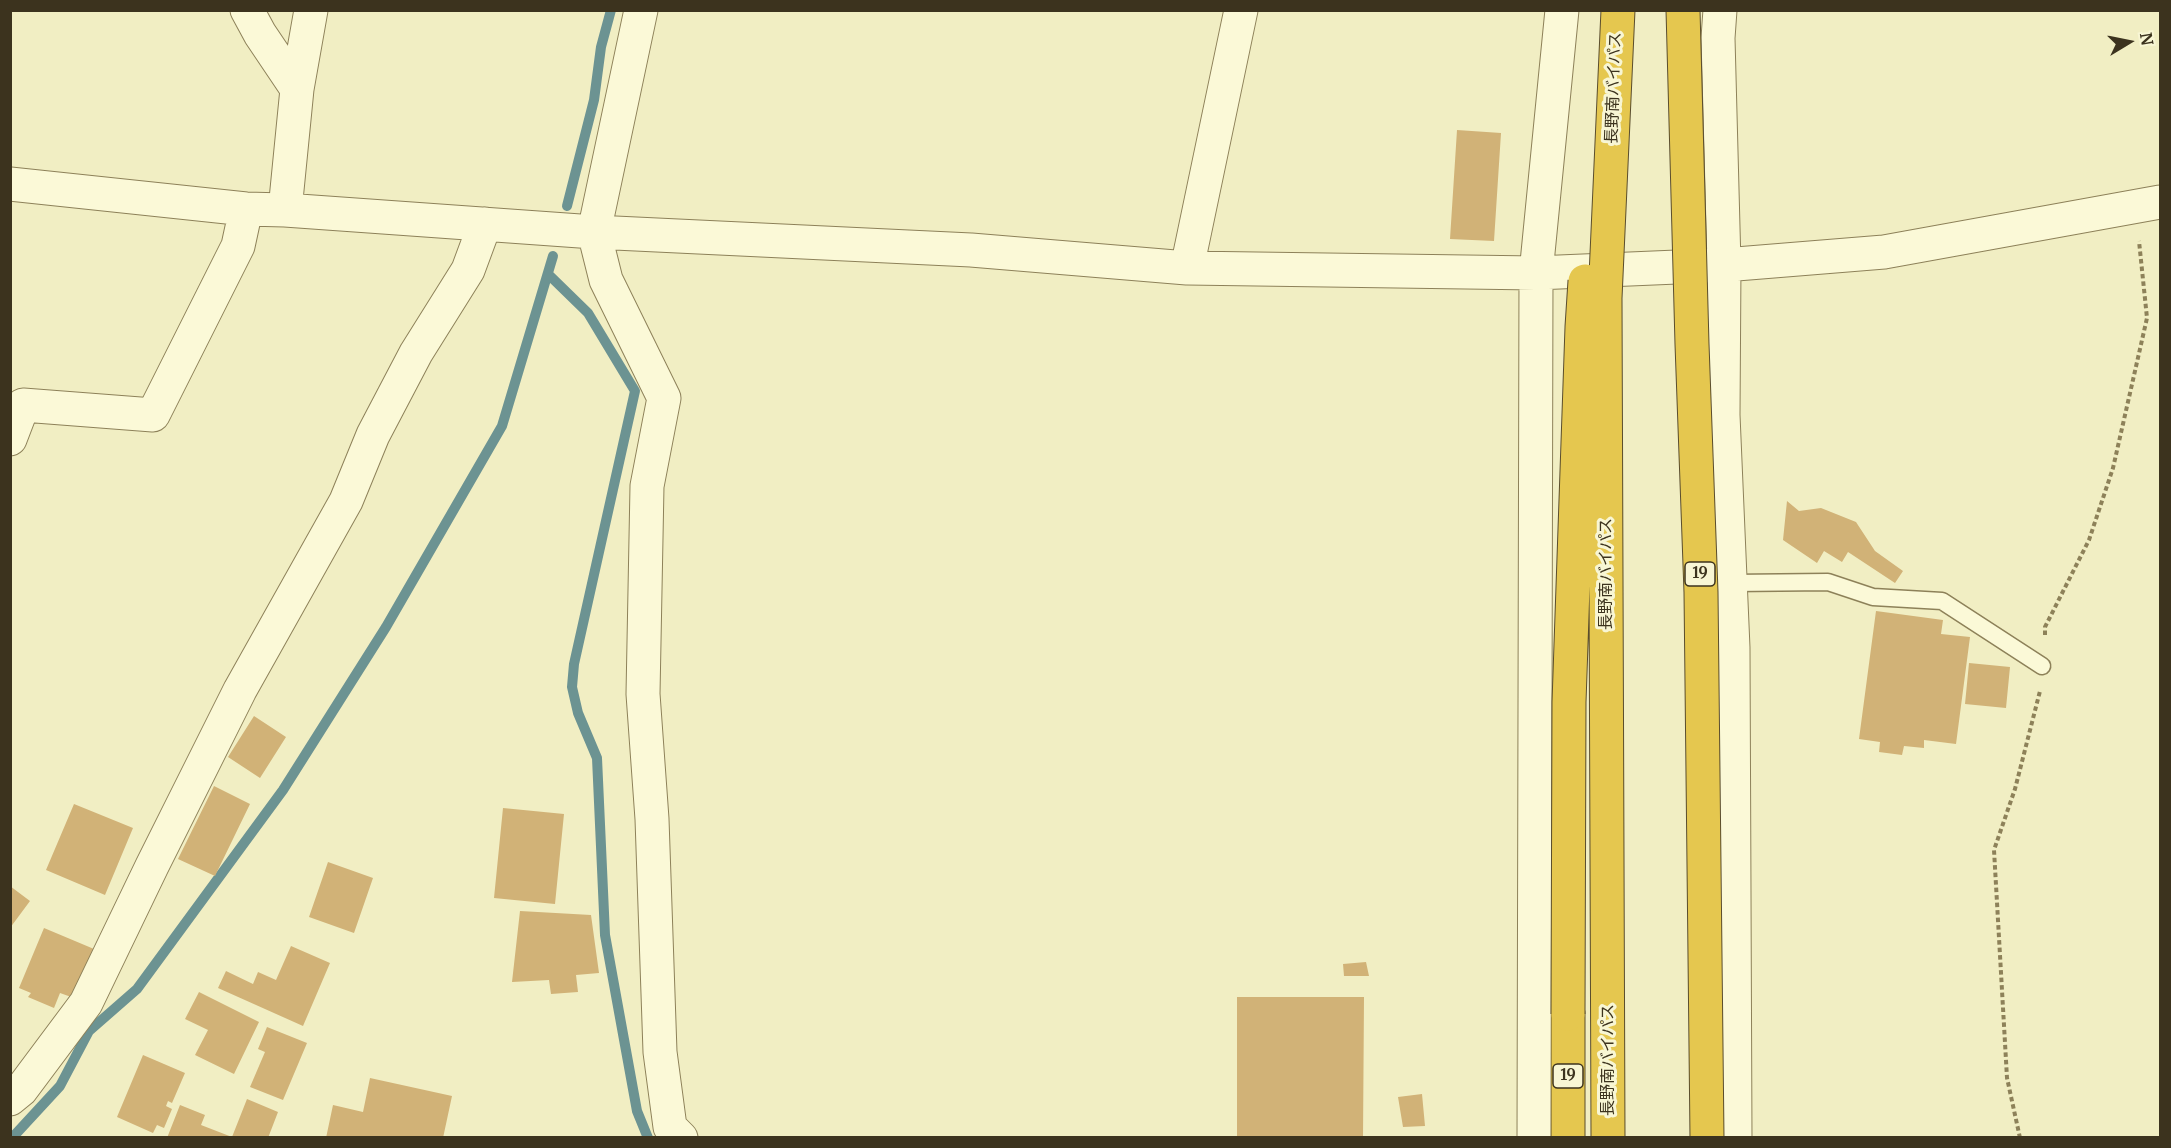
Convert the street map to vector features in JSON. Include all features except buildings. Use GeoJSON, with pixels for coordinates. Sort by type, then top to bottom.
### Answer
{"type":"FeatureCollection","features":[{"type":"Feature","properties":{"kind":"highway","name":"19"},"geometry":{"type":"LineString","coordinates":[[1683,10],[1701,592],[1707,1137]]}},
{"type":"Feature","properties":{"kind":"highway","name":"19"},"geometry":{"type":"LineString","coordinates":[[1568,1137],[1569,702],[1582,327],[1601,58],[1624,17]]}},
{"type":"Feature","properties":{"kind":"highway","name":"長野南バイパス"},"geometry":{"type":"LineString","coordinates":[[1608,1137],[1605,298],[1624,17]]}},
{"type":"Feature","properties":{"kind":"highway","name":"長野南バイパス"},"geometry":{"type":"LineString","coordinates":[[1624,17],[1629,237],[1622,702],[1626,1137]]}},
{"type":"Feature","properties":{"kind":"street"},"geometry":{"type":"LineString","coordinates":[[247,10],[260,34],[297,89]]}},
{"type":"Feature","properties":{"kind":"street"},"geometry":{"type":"LineString","coordinates":[[285,210],[297,89],[311,10]]}},
{"type":"Feature","properties":{"kind":"street"},"geometry":{"type":"LineString","coordinates":[[641,10],[594,232],[606,280],[664,398],[647,486],[643,694],[652,819],[660,1052],[670,1127],[681,1137]]}},
{"type":"Feature","properties":{"kind":"street"},"geometry":{"type":"LineString","coordinates":[[1187,268],[1241,10]]}},
{"type":"Feature","properties":{"kind":"street"},"geometry":{"type":"LineString","coordinates":[[1534,1137],[1536,273],[1562,10]]}},
{"type":"Feature","properties":{"kind":"street"},"geometry":{"type":"LineString","coordinates":[[1720,10],[1718,38],[1724,265],[1723,415],[1732,583],[1736,1137]]}},
{"type":"Feature","properties":{"kind":"street"},"geometry":{"type":"LineString","coordinates":[[10,184],[246,209],[594,232],[971,250],[1187,268],[1536,273],[1724,265],[1884,252],[2160,202]]}},
{"type":"Feature","properties":{"kind":"street"},"geometry":{"type":"LineString","coordinates":[[10,439],[23,405],[153,415],[238,246],[246,209]]}},
{"type":"Feature","properties":{"kind":"street"},"geometry":{"type":"LineString","coordinates":[[14,1092],[86,1003],[240,690],[346,501],[373,435],[416,353],[468,270],[485,224]]}},
{"type":"Feature","properties":{"kind":"lane"},"geometry":{"type":"LineString","coordinates":[[1732,583],[1828,582],[1873,597],[1942,601],[2042,666]]}},
{"type":"Feature","properties":{"kind":"waterway"},"geometry":{"type":"LineString","coordinates":[[567,206],[594,100],[601,47],[611,10]]}},
{"type":"Feature","properties":{"kind":"waterway"},"geometry":{"type":"LineString","coordinates":[[12,1138],[60,1086],[89,1031],[137,989],[283,790],[386,627],[502,426],[553,256]]}},
{"type":"Feature","properties":{"kind":"waterway"},"geometry":{"type":"LineString","coordinates":[[548,274],[588,313],[635,391],[574,664],[572,687],[578,713],[597,758],[605,935],[637,1111],[648,1138]]}}]}
